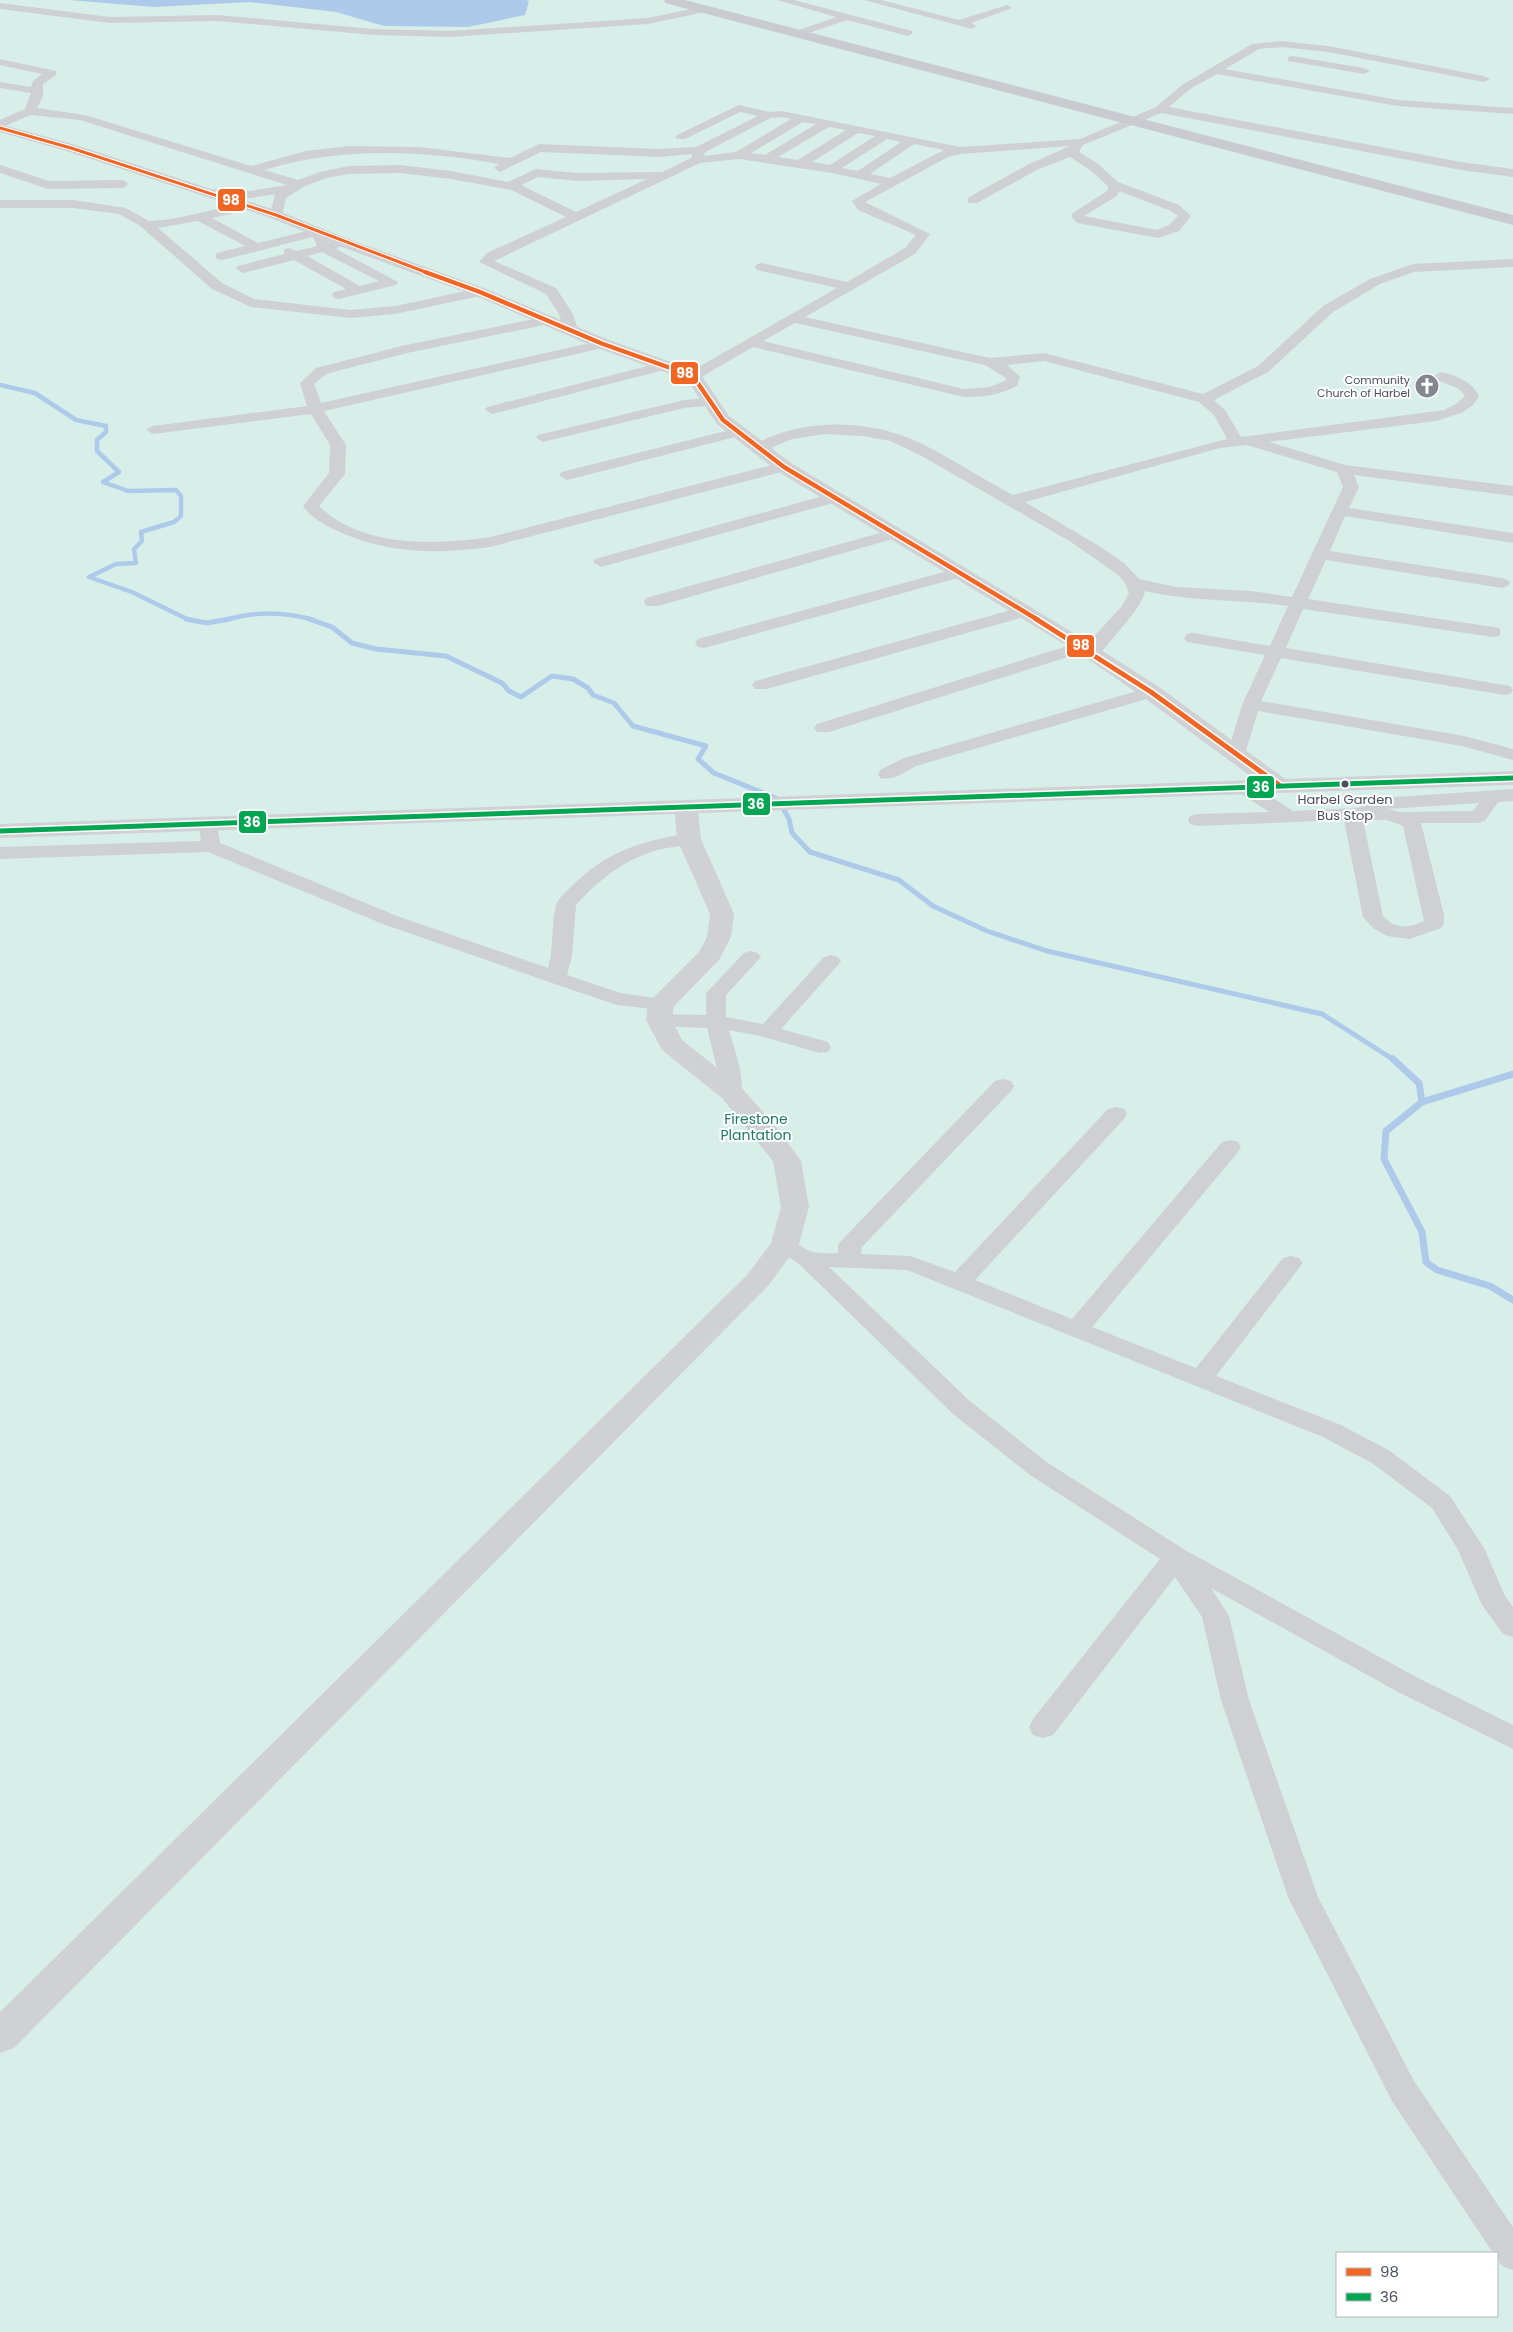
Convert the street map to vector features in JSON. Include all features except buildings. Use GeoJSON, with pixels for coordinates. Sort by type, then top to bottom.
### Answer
{"type":"FeatureCollection","features":[{"type":"Feature","properties":{"kind":"main road"},"geometry":{"type":"LineString","coordinates":[[670,0],[1131,122],[1513,220]]}},
{"type":"Feature","properties":{"kind":"street"},"geometry":{"type":"LineString","coordinates":[[782,0],[908,33]]}},
{"type":"Feature","properties":{"kind":"street"},"geometry":{"type":"LineString","coordinates":[[869,0],[972,26]]}},
{"type":"Feature","properties":{"kind":"street"},"geometry":{"type":"LineString","coordinates":[[797,34],[910,0]]}},
{"type":"Feature","properties":{"kind":"street"},"geometry":{"type":"LineString","coordinates":[[0,6],[110,20],[218,18],[374,32],[450,34],[648,21],[705,9]]}},
{"type":"Feature","properties":{"kind":"street"},"geometry":{"type":"LineString","coordinates":[[959,23],[1007,8]]}},
{"type":"Feature","properties":{"kind":"street"},"geometry":{"type":"LineString","coordinates":[[693,376],[749,342],[910,251],[924,234],[862,207],[858,201],[944,154],[961,150],[1082,142],[1160,109],[1186,87],[1250,49],[1269,44],[1328,49],[1484,79]]}},
{"type":"Feature","properties":{"kind":"street"},"geometry":{"type":"LineString","coordinates":[[1250,49],[1278,57],[1375,73]]}},
{"type":"Feature","properties":{"kind":"street"},"geometry":{"type":"LineString","coordinates":[[0,62],[52,72],[37,82],[37,92],[30,111]]}},
{"type":"Feature","properties":{"kind":"street"},"geometry":{"type":"LineString","coordinates":[[1215,70],[1398,103],[1513,111]]}},
{"type":"Feature","properties":{"kind":"street"},"geometry":{"type":"LineString","coordinates":[[0,84],[37,92]]}},
{"type":"Feature","properties":{"kind":"street"},"geometry":{"type":"LineString","coordinates":[[1430,104],[1450,94]]}},
{"type":"Feature","properties":{"kind":"street"},"geometry":{"type":"LineString","coordinates":[[680,136],[739,108],[769,115],[782,114],[961,150]]}},
{"type":"Feature","properties":{"kind":"street"},"geometry":{"type":"LineString","coordinates":[[1160,109],[1461,166],[1513,174]]}},
{"type":"Feature","properties":{"kind":"street"},"geometry":{"type":"LineString","coordinates":[[0,124],[30,111],[81,117],[250,170],[294,186]]}},
{"type":"Feature","properties":{"kind":"street"},"geometry":{"type":"LineString","coordinates":[[572,330],[566,314],[551,291],[486,262],[492,256],[667,174],[769,115]]}},
{"type":"Feature","properties":{"kind":"street"},"geometry":{"type":"LineString","coordinates":[[739,155],[801,118]]}},
{"type":"Feature","properties":{"kind":"street"},"geometry":{"type":"LineString","coordinates":[[767,159],[826,123]]}},
{"type":"Feature","properties":{"kind":"street"},"geometry":{"type":"LineString","coordinates":[[0,128],[214,193],[252,211]]}},
{"type":"Feature","properties":{"kind":"street"},"geometry":{"type":"LineString","coordinates":[[801,164],[856,129]]}},
{"type":"Feature","properties":{"kind":"street"},"geometry":{"type":"LineString","coordinates":[[832,169],[885,135]]}},
{"type":"Feature","properties":{"kind":"street"},"geometry":{"type":"LineString","coordinates":[[860,175],[912,140]]}},
{"type":"Feature","properties":{"kind":"street"},"geometry":{"type":"LineString","coordinates":[[973,200],[1034,167],[1071,152],[1082,142]]}},
{"type":"Feature","properties":{"kind":"street"},"geometry":{"type":"LineString","coordinates":[[477,180],[539,148],[739,155],[832,169],[894,183]]}},
{"type":"Feature","properties":{"kind":"street"},"geometry":{"type":"LineString","coordinates":[[250,170],[324,152],[367,150],[433,151],[467,154],[512,162]]}},
{"type":"Feature","properties":{"kind":"street"},"geometry":{"type":"LineString","coordinates":[[1071,152],[1094,167],[1114,185],[1175,208],[1185,216],[1174,228],[1158,234],[1081,220],[1077,216],[1113,193],[1114,185]]}},
{"type":"Feature","properties":{"kind":"street"},"geometry":{"type":"LineString","coordinates":[[0,169],[48,185],[123,184],[149,174]]}},
{"type":"Feature","properties":{"kind":"street"},"geometry":{"type":"LineString","coordinates":[[214,193],[250,195],[294,186],[343,172],[411,170],[477,180],[529,192],[561,212],[577,216]]}},
{"type":"Feature","properties":{"kind":"street"},"geometry":{"type":"LineString","coordinates":[[63,173],[99,184]]}},
{"type":"Feature","properties":{"kind":"street"},"geometry":{"type":"LineString","coordinates":[[508,187],[536,173],[577,177],[667,174]]}},
{"type":"Feature","properties":{"kind":"street"},"geometry":{"type":"LineString","coordinates":[[122,211],[127,206],[118,194],[123,184]]}},
{"type":"Feature","properties":{"kind":"street"},"geometry":{"type":"LineString","coordinates":[[276,214],[280,196],[294,186]]}},
{"type":"Feature","properties":{"kind":"street"},"geometry":{"type":"LineString","coordinates":[[0,204],[73,204],[122,211],[146,226],[217,286],[251,303],[351,314],[395,310],[480,292]]}},
{"type":"Feature","properties":{"kind":"street"},"geometry":{"type":"LineString","coordinates":[[161,238],[218,226],[252,211]]}},
{"type":"Feature","properties":{"kind":"street"},"geometry":{"type":"LineString","coordinates":[[146,226],[252,211],[276,214],[321,240],[345,251],[480,292],[603,344],[693,376],[723,420],[784,467],[959,573],[1025,610],[1088,650],[1151,692],[1279,785]]}},
{"type":"Feature","properties":{"kind":"street"},"geometry":{"type":"LineString","coordinates":[[200,217],[256,247]]}},
{"type":"Feature","properties":{"kind":"street"},"geometry":{"type":"LineString","coordinates":[[222,256],[273,243],[321,240]]}},
{"type":"Feature","properties":{"kind":"street"},"geometry":{"type":"LineString","coordinates":[[243,269],[294,256],[321,240]]}},
{"type":"Feature","properties":{"kind":"street"},"geometry":{"type":"LineString","coordinates":[[273,243],[358,290]]}},
{"type":"Feature","properties":{"kind":"street"},"geometry":{"type":"LineString","coordinates":[[296,271],[314,267],[345,251]]}},
{"type":"Feature","properties":{"kind":"street"},"geometry":{"type":"LineString","coordinates":[[339,295],[391,282],[345,251]]}},
{"type":"Feature","properties":{"kind":"street"},"geometry":{"type":"LineString","coordinates":[[1204,399],[1246,380],[1271,363],[1318,316],[1342,299],[1401,271],[1413,268],[1513,263]]}},
{"type":"Feature","properties":{"kind":"street"},"geometry":{"type":"LineString","coordinates":[[762,267],[848,286]]}},
{"type":"Feature","properties":{"kind":"street"},"geometry":{"type":"LineString","coordinates":[[749,342],[964,392],[985,392],[1002,389],[1012,383],[1012,377],[1006,370],[990,362],[791,318]]}},
{"type":"Feature","properties":{"kind":"street"},"geometry":{"type":"LineString","coordinates":[[549,320],[406,349],[321,371],[307,383],[315,409],[338,445],[337,474],[311,506],[320,517],[369,540],[407,548],[447,548],[490,542],[784,467]]}},
{"type":"Feature","properties":{"kind":"street"},"geometry":{"type":"LineString","coordinates":[[152,430],[315,409],[603,344]]}},
{"type":"Feature","properties":{"kind":"street"},"geometry":{"type":"LineString","coordinates":[[990,362],[1044,357],[1169,388],[1204,399],[1220,412],[1242,442],[1344,469],[1513,491]]}},
{"type":"Feature","properties":{"kind":"street"},"geometry":{"type":"LineString","coordinates":[[492,410],[667,366]]}},
{"type":"Feature","properties":{"kind":"street"},"geometry":{"type":"LineString","coordinates":[[1010,501],[1219,444],[1242,442],[1275,435],[1421,419],[1449,414],[1464,407],[1472,397],[1470,391],[1460,384],[1441,376]]}},
{"type":"Feature","properties":{"kind":"street"},"geometry":{"type":"LineString","coordinates":[[543,438],[684,404],[710,402]]}},
{"type":"Feature","properties":{"kind":"street"},"geometry":{"type":"LineString","coordinates":[[759,448],[770,440],[799,432],[837,430],[869,432],[894,438],[913,446],[1110,560],[1134,583],[1160,590],[1251,596],[1299,602],[1493,632]]}},
{"type":"Feature","properties":{"kind":"street"},"geometry":{"type":"LineString","coordinates":[[567,475],[738,432]]}},
{"type":"Feature","properties":{"kind":"street"},"geometry":{"type":"LineString","coordinates":[[1236,754],[1251,705],[1352,487],[1344,469]]}},
{"type":"Feature","properties":{"kind":"street"},"geometry":{"type":"LineString","coordinates":[[601,562],[834,498]]}},
{"type":"Feature","properties":{"kind":"street"},"geometry":{"type":"LineString","coordinates":[[1341,511],[1513,538]]}},
{"type":"Feature","properties":{"kind":"street"},"geometry":{"type":"LineString","coordinates":[[652,602],[894,534]]}},
{"type":"Feature","properties":{"kind":"street"},"geometry":{"type":"LineString","coordinates":[[1321,554],[1502,583]]}},
{"type":"Feature","properties":{"kind":"street"},"geometry":{"type":"LineString","coordinates":[[704,643],[959,573]]}},
{"type":"Feature","properties":{"kind":"street"},"geometry":{"type":"LineString","coordinates":[[823,728],[1088,650],[1096,646],[1130,608],[1137,594],[1134,583]]}},
{"type":"Feature","properties":{"kind":"street"},"geometry":{"type":"LineString","coordinates":[[761,685],[1025,610]]}},
{"type":"Feature","properties":{"kind":"street"},"geometry":{"type":"LineString","coordinates":[[1193,638],[1504,690]]}},
{"type":"Feature","properties":{"kind":"street"},"geometry":{"type":"LineString","coordinates":[[887,774],[910,762],[1151,692]]}},
{"type":"Feature","properties":{"kind":"street"},"geometry":{"type":"LineString","coordinates":[[1251,705],[1464,741],[1513,755]]}},
{"type":"Feature","properties":{"kind":"street"},"geometry":{"type":"LineString","coordinates":[[0,831],[1513,778]]}},
{"type":"Feature","properties":{"kind":"street"},"geometry":{"type":"LineString","coordinates":[[1244,787],[1290,816]]}},
{"type":"Feature","properties":{"kind":"street"},"geometry":{"type":"LineString","coordinates":[[1357,814],[1382,804],[1513,795]]}},
{"type":"Feature","properties":{"kind":"street"},"geometry":{"type":"LineString","coordinates":[[1197,820],[1376,812],[1400,817],[1478,817],[1493,796]]}},
{"type":"Feature","properties":{"kind":"street"},"geometry":{"type":"LineString","coordinates":[[660,1012],[710,954],[719,937],[722,914],[689,839],[686,806]]}},
{"type":"Feature","properties":{"kind":"street"},"geometry":{"type":"LineString","coordinates":[[1357,814],[1373,916],[1381,927],[1398,933],[1417,933],[1434,924],[1434,915],[1412,823],[1400,817]]}},
{"type":"Feature","properties":{"kind":"street"},"geometry":{"type":"LineString","coordinates":[[208,824],[211,846]]}},
{"type":"Feature","properties":{"kind":"street"},"geometry":{"type":"LineString","coordinates":[[556,978],[562,956],[566,904],[596,874],[621,857],[651,846],[689,839]]}},
{"type":"Feature","properties":{"kind":"street"},"geometry":{"type":"LineString","coordinates":[[0,853],[211,846],[390,920],[618,999],[660,1012],[769,1030],[820,1047]]}},
{"type":"Feature","properties":{"kind":"street"},"geometry":{"type":"LineString","coordinates":[[730,1092],[731,1080],[716,1021],[716,994],[751,957]]}},
{"type":"Feature","properties":{"kind":"street"},"geometry":{"type":"LineString","coordinates":[[769,1030],[831,962]]}},
{"type":"Feature","properties":{"kind":"street"},"geometry":{"type":"LineString","coordinates":[[660,1012],[671,1044],[730,1092],[767,1134],[786,1161],[795,1207],[796,1252],[962,1408],[1039,1469],[1176,1557],[1408,1685],[1513,1738]]}},
{"type":"Feature","properties":{"kind":"street"},"geometry":{"type":"LineString","coordinates":[[850,1261],[850,1245],[1003,1086]]}},
{"type":"Feature","properties":{"kind":"street"},"geometry":{"type":"LineString","coordinates":[[958,1283],[1116,1114]]}},
{"type":"Feature","properties":{"kind":"street"},"geometry":{"type":"LineString","coordinates":[[1076,1330],[1230,1147]]}},
{"type":"Feature","properties":{"kind":"street"},"geometry":{"type":"LineString","coordinates":[[0,2037],[758,1280],[796,1252],[850,1261],[910,1263],[1332,1432],[1381,1457],[1441,1502],[1471,1548],[1492,1598],[1513,1627]]}},
{"type":"Feature","properties":{"kind":"street"},"geometry":{"type":"LineString","coordinates":[[1200,1379],[1291,1263]]}},
{"type":"Feature","properties":{"kind":"street"},"geometry":{"type":"LineString","coordinates":[[1043,1727],[1176,1557]]}},
{"type":"Feature","properties":{"kind":"street"},"geometry":{"type":"LineString","coordinates":[[1176,1557],[1215,1616],[1235,1700],[1303,1897],[1403,2090],[1513,2255]]}},
{"type":"Feature","properties":{"kind":"green space","name":"Firestone Plantation"},"geometry":{"type":"Polygon","coordinates":[[[0,0],[1513,0],[1513,2332],[0,2332],[0,0]]]}},
{"type":"Feature","properties":{"kind":"water"},"geometry":{"type":"Polygon","coordinates":[[[69,0],[529,1],[525,15],[468,27],[384,26],[336,12],[250,2],[154,7],[69,0]]]}},
{"type":"Feature","properties":{"kind":"waterway"},"geometry":{"type":"LineString","coordinates":[[0,385],[35,393],[76,420],[106,426],[106,432],[97,440],[97,451],[119,472],[103,482],[128,491],[176,490],[181,496],[181,516],[174,522],[141,532],[142,541],[134,549],[136,563],[116,564],[89,577],[132,592],[188,619]]}},
{"type":"Feature","properties":{"kind":"waterway"},"geometry":{"type":"LineString","coordinates":[[228,619],[269,613],[314,620]]}},
{"type":"Feature","properties":{"kind":"waterway"},"geometry":{"type":"LineString","coordinates":[[188,619],[207,623],[228,619]]}},
{"type":"Feature","properties":{"kind":"waterway"},"geometry":{"type":"LineString","coordinates":[[309,619],[332,627],[352,643],[376,649],[446,656],[502,683],[509,691],[521,697],[552,676],[573,679],[588,688],[593,695],[614,703],[633,726],[706,746],[698,759],[714,773],[778,799],[789,819],[792,833],[810,852],[899,880],[933,906],[987,931],[1047,951],[1322,1014],[1394,1060]]}},
{"type":"Feature","properties":{"kind":"waterway"},"geometry":{"type":"LineString","coordinates":[[1393,1059],[1419,1083],[1422,1102]]}},
{"type":"Feature","properties":{"kind":"waterway"},"geometry":{"type":"LineString","coordinates":[[1422,1102],[1513,1074]]}},
{"type":"Feature","properties":{"kind":"waterway"},"geometry":{"type":"LineString","coordinates":[[1422,1102],[1386,1131],[1384,1159],[1422,1232],[1426,1262],[1437,1270],[1490,1286],[1513,1300]]}},
{"type":"Feature","properties":{"kind":"transit line","name":"98"},"geometry":{"type":"LineString","coordinates":[[0,128],[71,148],[276,215],[345,243],[480,292],[603,344],[693,376],[723,420],[784,467],[1083,647],[1151,692],[1279,785]]}},
{"type":"Feature","properties":{"kind":"transit line","name":"36"},"geometry":{"type":"LineString","coordinates":[[0,831],[1513,778]]}},
{"type":"Feature","properties":{"kind":"place","name":"Community Church of Harbel"},"geometry":{"type":"Point","coordinates":[1427,386]}},
{"type":"Feature","properties":{"kind":"place","name":"Harbel Garden Bus Stop"},"geometry":{"type":"Point","coordinates":[1345,784]}}]}
